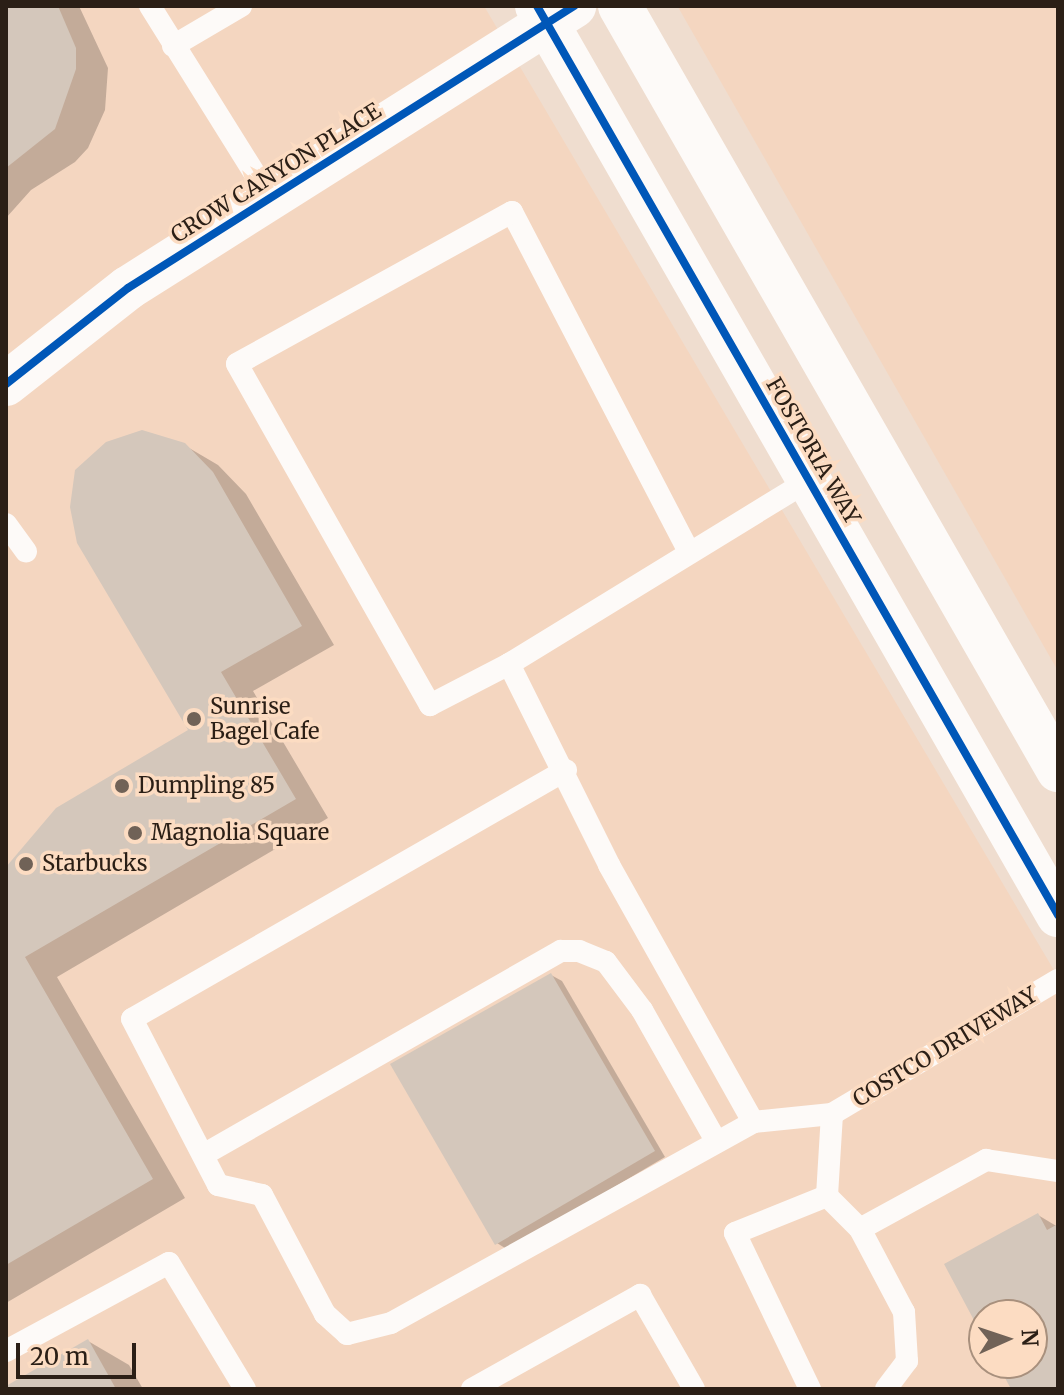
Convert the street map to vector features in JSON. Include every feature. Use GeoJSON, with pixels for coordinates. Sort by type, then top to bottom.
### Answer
{"type":"FeatureCollection","features":[{"type":"Feature","properties":{"kind":"street"},"geometry":{"type":"LineString","coordinates":[[620,6],[1058,770]]}},
{"type":"Feature","properties":{"kind":"street","name":"CROW CANYON PLACE"},"geometry":{"type":"LineString","coordinates":[[6,384],[128,288],[552,11]]}},
{"type":"Feature","properties":{"kind":"street","name":"FOSTORIA WAY"},"geometry":{"type":"LineString","coordinates":[[552,11],[809,480],[1058,915]]}},
{"type":"Feature","properties":{"kind":"lane"},"geometry":{"type":"LineString","coordinates":[[150,6],[270,198]]}},
{"type":"Feature","properties":{"kind":"lane"},"geometry":{"type":"LineString","coordinates":[[173,46],[241,6]]}},
{"type":"Feature","properties":{"kind":"lane"},"geometry":{"type":"LineString","coordinates":[[688,550],[512,212],[237,364],[430,705],[509,664],[688,550],[809,480]]}},
{"type":"Feature","properties":{"kind":"lane"},"geometry":{"type":"LineString","coordinates":[[6,524],[26,552]]}},
{"type":"Feature","properties":{"kind":"lane"},"geometry":{"type":"LineString","coordinates":[[509,664],[566,770],[616,878],[753,1122]]}},
{"type":"Feature","properties":{"kind":"lane"},"geometry":{"type":"LineString","coordinates":[[566,770],[132,1019],[218,1185],[262,1195],[325,1314],[347,1334],[391,1323],[753,1122],[832,1114],[827,1196],[860,1229],[904,1312],[907,1361],[886,1389]]}},
{"type":"Feature","properties":{"kind":"lane"},"geometry":{"type":"LineString","coordinates":[[203,1155],[561,951],[579,951],[606,962],[642,1010],[716,1141]]}},
{"type":"Feature","properties":{"kind":"lane","name":"COSTCO DRIVEWAY"},"geometry":{"type":"LineString","coordinates":[[832,1114],[1058,980]]}},
{"type":"Feature","properties":{"kind":"lane"},"geometry":{"type":"LineString","coordinates":[[860,1229],[986,1160],[1058,1171]]}},
{"type":"Feature","properties":{"kind":"lane"},"geometry":{"type":"LineString","coordinates":[[810,1389],[735,1233],[827,1196]]}},
{"type":"Feature","properties":{"kind":"lane"},"geometry":{"type":"LineString","coordinates":[[6,1351],[169,1263],[245,1389]]}},
{"type":"Feature","properties":{"kind":"lane"},"geometry":{"type":"LineString","coordinates":[[472,1389],[640,1295],[694,1389]]}},
{"type":"Feature","properties":{"kind":"shaded area"},"geometry":{"type":"Polygon","coordinates":[[[6,6],[484,6],[1058,977],[1058,1389],[6,1389],[6,6]]]}},
{"type":"Feature","properties":{"kind":"shaded area"},"geometry":{"type":"Polygon","coordinates":[[[1058,6],[1058,671],[678,7],[1058,6]]]}},
{"type":"Feature","properties":{"kind":"building"},"geometry":{"type":"Polygon","coordinates":[[[6,6],[58,6],[76,48],[76,69],[55,129],[6,168],[6,6]]]}},
{"type":"Feature","properties":{"kind":"building","name":"Magnolia Square"},"geometry":{"type":"Polygon","coordinates":[[[142,430],[185,443],[213,472],[302,626],[221,672],[296,799],[25,957],[153,1179],[6,1265],[6,867],[56,808],[188,730],[77,543],[70,507],[75,470],[106,442],[142,430]]]}},
{"type":"Feature","properties":{"kind":"building"},"geometry":{"type":"Polygon","coordinates":[[[551,973],[655,1151],[495,1245],[390,1064],[551,973]]]}},
{"type":"Feature","properties":{"kind":"building"},"geometry":{"type":"Polygon","coordinates":[[[1038,1213],[1047,1230],[1058,1224],[1058,1389],[1011,1389],[1006,1379],[1048,1379],[1048,1299],[968,1299],[968,1309],[944,1264],[1038,1213]]]}},
{"type":"Feature","properties":{"kind":"building"},"geometry":{"type":"Polygon","coordinates":[[[88,1339],[116,1389],[6,1389],[6,1386],[88,1339]]]}},
{"type":"Feature","properties":{"kind":"cycle path"},"geometry":{"type":"LineString","coordinates":[[537,6],[1058,915]]}},
{"type":"Feature","properties":{"kind":"cycle path"},"geometry":{"type":"LineString","coordinates":[[6,384],[128,288],[574,6]]}},
{"type":"Feature","properties":{"kind":"place","name":"Sunrise Bagel Cafe"},"geometry":{"type":"Point","coordinates":[194,719]}},
{"type":"Feature","properties":{"kind":"place","name":"Dumpling 85"},"geometry":{"type":"Point","coordinates":[122,786]}},
{"type":"Feature","properties":{"kind":"place","name":"Magnolia Square"},"geometry":{"type":"Point","coordinates":[135,833]}},
{"type":"Feature","properties":{"kind":"place","name":"Starbucks"},"geometry":{"type":"Point","coordinates":[26,864]}}]}
